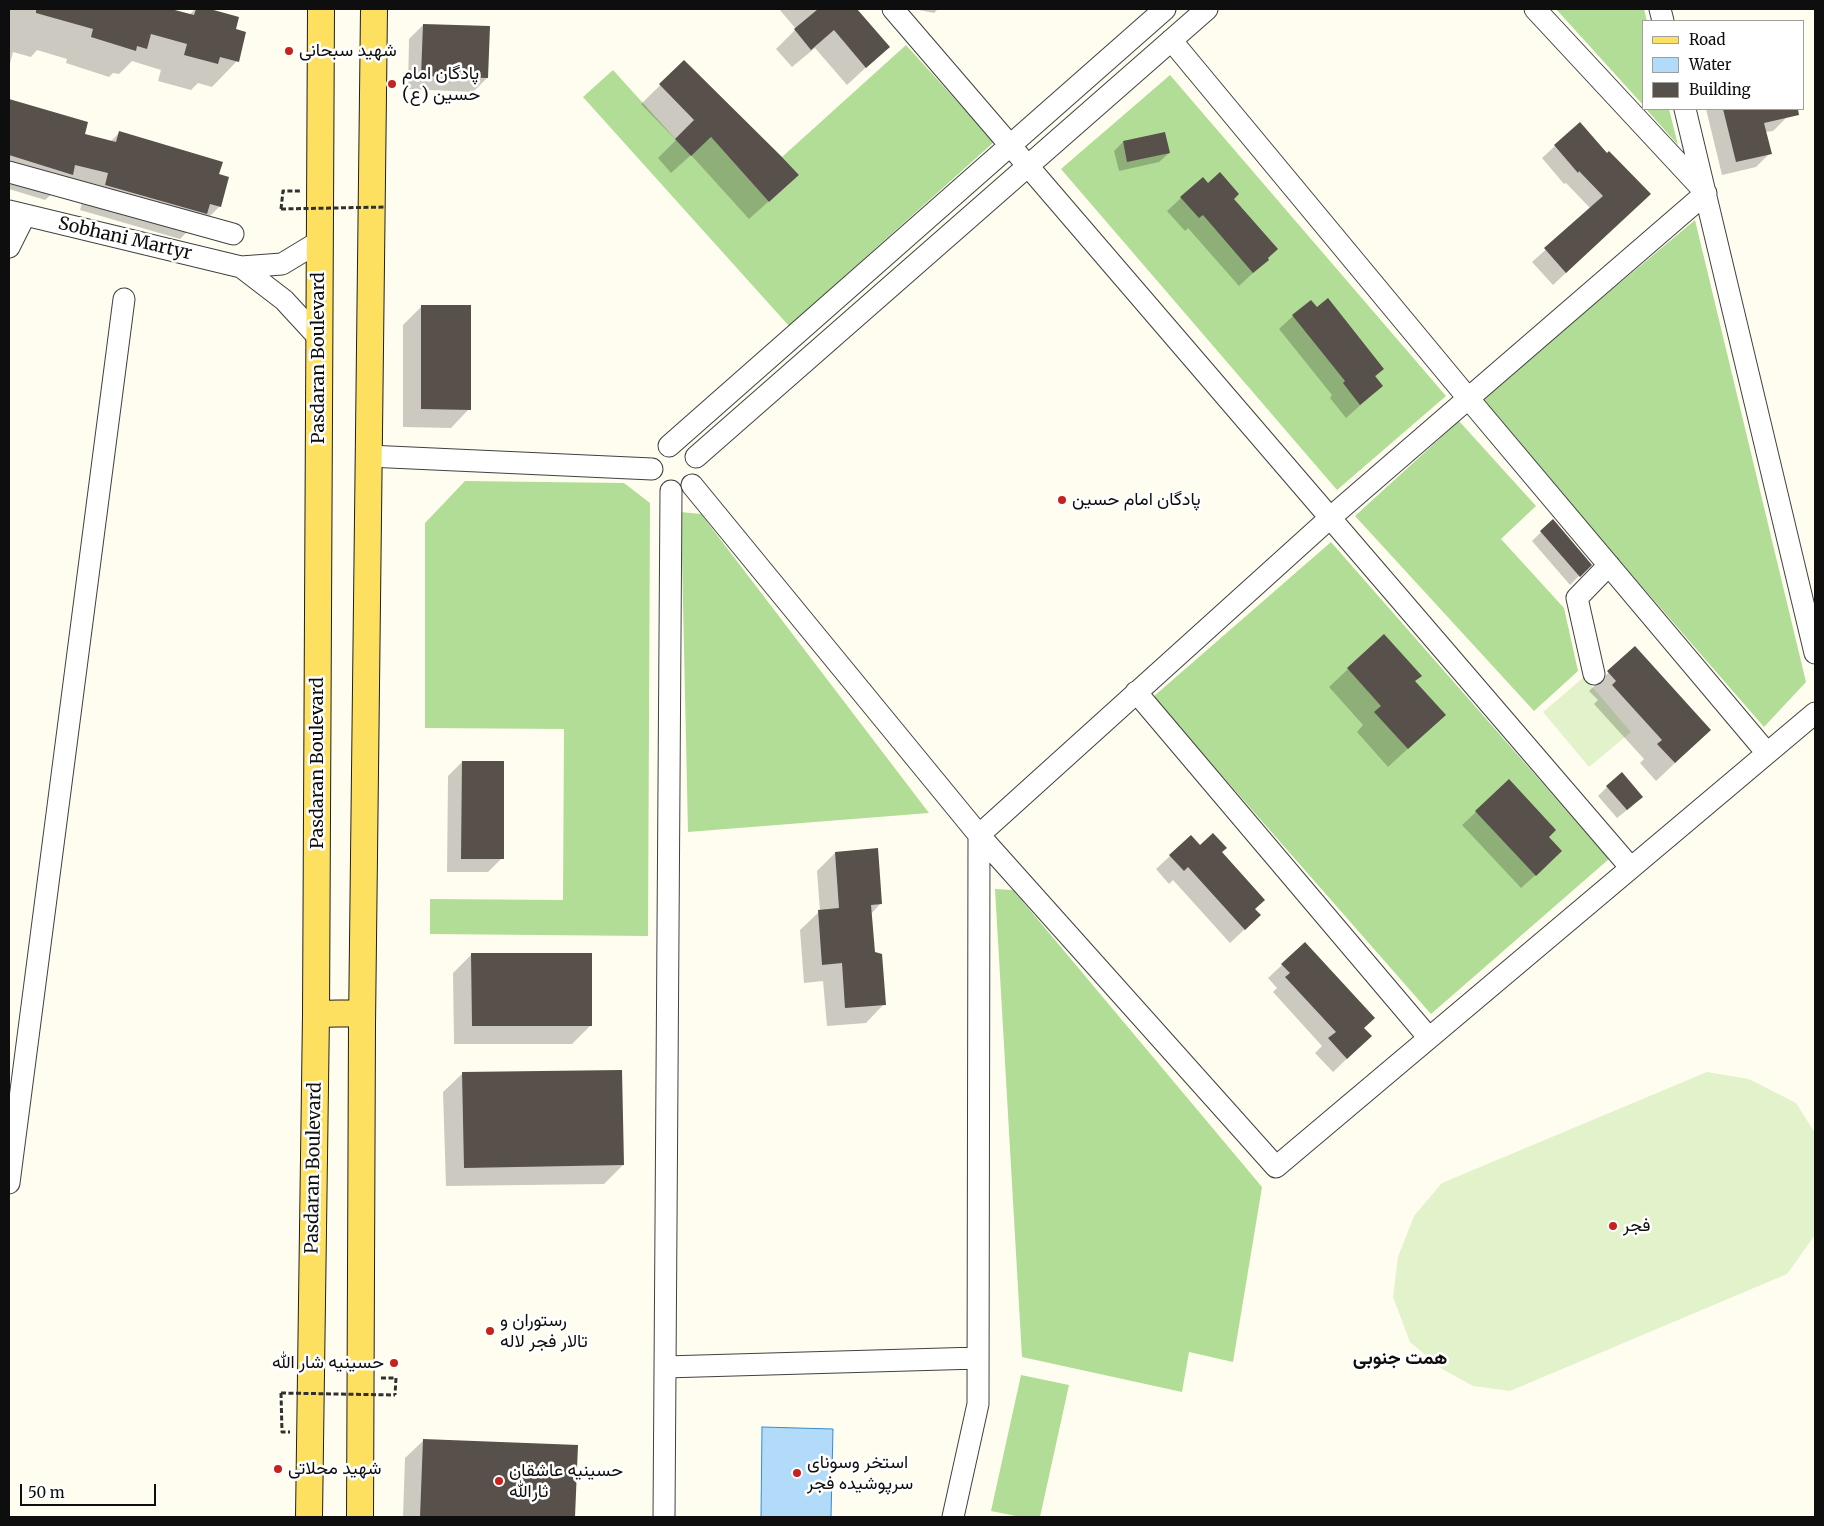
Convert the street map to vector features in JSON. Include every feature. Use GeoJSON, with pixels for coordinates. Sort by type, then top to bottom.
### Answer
{"type":"FeatureCollection","features":[{"type":"Feature","properties":{"kind":"main road","name":"Pasdaran Boulevard"},"geometry":{"type":"LineString","coordinates":[[309,1517],[316,1014],[321,9]]}},
{"type":"Feature","properties":{"kind":"main road"},"geometry":{"type":"LineString","coordinates":[[360,1517],[362,1013],[374,9]]}},
{"type":"Feature","properties":{"kind":"main road"},"geometry":{"type":"LineString","coordinates":[[316,1014],[362,1013]]}},
{"type":"Feature","properties":{"kind":"street"},"geometry":{"type":"LineString","coordinates":[[893,9],[1631,868]]}},
{"type":"Feature","properties":{"kind":"street"},"geometry":{"type":"LineString","coordinates":[[669,446],[677,445],[691,451],[696,457],[699,472],[692,485],[678,491],[670,491],[658,483],[652,469],[657,455],[1165,9]]}},
{"type":"Feature","properties":{"kind":"street"},"geometry":{"type":"LineString","coordinates":[[696,457],[1207,9]]}},
{"type":"Feature","properties":{"kind":"street"},"geometry":{"type":"LineString","coordinates":[[1535,9],[1706,194]]}},
{"type":"Feature","properties":{"kind":"street"},"geometry":{"type":"LineString","coordinates":[[1171,40],[1468,398],[1767,753]]}},
{"type":"Feature","properties":{"kind":"street"},"geometry":{"type":"LineString","coordinates":[[1685,110],[1815,654]]}},
{"type":"Feature","properties":{"kind":"street"},"geometry":{"type":"LineString","coordinates":[[9,172],[233,234]]}},
{"type":"Feature","properties":{"kind":"street"},"geometry":{"type":"LineString","coordinates":[[953,1517],[978,1404],[979,835],[1331,517],[1706,194]]}},
{"type":"Feature","properties":{"kind":"street"},"geometry":{"type":"LineString","coordinates":[[9,247],[17,213]]}},
{"type":"Feature","properties":{"kind":"street","name":"Sobhani Martyr"},"geometry":{"type":"LineString","coordinates":[[17,213],[241,267]]}},
{"type":"Feature","properties":{"kind":"street"},"geometry":{"type":"LineString","coordinates":[[241,267],[282,264],[320,241]]}},
{"type":"Feature","properties":{"kind":"street"},"geometry":{"type":"LineString","coordinates":[[241,267],[284,300],[319,338]]}},
{"type":"Feature","properties":{"kind":"street"},"geometry":{"type":"LineString","coordinates":[[9,1183],[124,299]]}},
{"type":"Feature","properties":{"kind":"street"},"geometry":{"type":"LineString","coordinates":[[368,456],[652,469]]}},
{"type":"Feature","properties":{"kind":"street"},"geometry":{"type":"LineString","coordinates":[[692,485],[979,835],[1276,1167],[1815,713]]}},
{"type":"Feature","properties":{"kind":"street"},"geometry":{"type":"LineString","coordinates":[[664,1517],[670,491]]}},
{"type":"Feature","properties":{"kind":"street"},"geometry":{"type":"LineString","coordinates":[[1594,674],[1576,598],[1609,565]]}},
{"type":"Feature","properties":{"kind":"street"},"geometry":{"type":"LineString","coordinates":[[1136,692],[1429,1038]]}},
{"type":"Feature","properties":{"kind":"street"},"geometry":{"type":"LineString","coordinates":[[665,1367],[978,1358]]}},
{"type":"Feature","properties":{"kind":"path"},"geometry":{"type":"LineString","coordinates":[[283,191],[281,210],[386,207]]}},
{"type":"Feature","properties":{"kind":"path"},"geometry":{"type":"LineString","coordinates":[[282,1432],[282,1393],[395,1395],[396,1378]]}},
{"type":"Feature","properties":{"kind":"green space"},"geometry":{"type":"Polygon","coordinates":[[[1556,9],[1644,9],[1647,20],[1642,20],[1642,104],[1556,9]]]}},
{"type":"Feature","properties":{"kind":"green space"},"geometry":{"type":"Polygon","coordinates":[[[906,45],[994,142],[789,326],[583,97],[613,70],[690,155],[711,137],[769,202],[799,175],[782,157],[906,45]]]}},
{"type":"Feature","properties":{"kind":"green space"},"geometry":{"type":"Polygon","coordinates":[[[1170,75],[1446,396],[1337,490],[1061,169],[1170,75]]]}},
{"type":"Feature","properties":{"kind":"green space"},"geometry":{"type":"Polygon","coordinates":[[[1647,110],[1669,110],[1678,145],[1647,110]]]}},
{"type":"Feature","properties":{"kind":"green space"},"geometry":{"type":"Polygon","coordinates":[[[1695,220],[1806,682],[1764,727],[1480,400],[1695,220]]]}},
{"type":"Feature","properties":{"kind":"green space"},"geometry":{"type":"Polygon","coordinates":[[[1459,421],[1536,506],[1501,539],[1564,608],[1578,671],[1534,711],[1355,516],[1459,421]]]}},
{"type":"Feature","properties":{"kind":"green space"},"geometry":{"type":"Polygon","coordinates":[[[465,481],[624,483],[650,503],[648,936],[430,934],[430,899],[563,900],[564,729],[425,728],[425,523],[465,481]]]}},
{"type":"Feature","properties":{"kind":"green space"},"geometry":{"type":"Polygon","coordinates":[[[681,512],[701,514],[929,813],[688,832],[681,512]]]}},
{"type":"Feature","properties":{"kind":"green space"},"geometry":{"type":"Polygon","coordinates":[[[1331,542],[1609,859],[1431,1014],[1153,697],[1331,542]]]}},
{"type":"Feature","properties":{"kind":"green space"},"geometry":{"type":"Polygon","coordinates":[[[1584,677],[1631,732],[1589,767],[1543,712],[1584,677]]]}},
{"type":"Feature","properties":{"kind":"green space"},"geometry":{"type":"Polygon","coordinates":[[[995,889],[1013,890],[1262,1187],[1233,1362],[1189,1352],[1182,1392],[1022,1357],[995,889]]]}},
{"type":"Feature","properties":{"kind":"green space","name":"فجر"},"geometry":{"type":"Polygon","coordinates":[[[1707,1072],[1749,1079],[1796,1103],[1815,1133],[1815,1235],[1787,1274],[1510,1391],[1473,1386],[1442,1369],[1410,1342],[1393,1297],[1398,1257],[1414,1216],[1442,1183],[1707,1072]]]}},
{"type":"Feature","properties":{"kind":"green space"},"geometry":{"type":"Polygon","coordinates":[[[1021,1375],[1069,1385],[1040,1517],[1021,1517],[991,1511],[1021,1375]]]}},
{"type":"Feature","properties":{"kind":"water","name":"استخر وسونای سرپوشیده فجر"},"geometry":{"type":"Polygon","coordinates":[[[762,1427],[833,1429],[831,1517],[761,1517],[762,1427]]]}},
{"type":"Feature","properties":{"kind":"building"},"geometry":{"type":"Polygon","coordinates":[[[36,9],[171,9],[194,15],[196,9],[210,9],[239,17],[236,29],[246,32],[239,62],[220,57],[218,64],[184,55],[187,44],[151,34],[147,49],[137,46],[136,51],[91,37],[93,29],[36,13],[36,9]]]}},
{"type":"Feature","properties":{"kind":"building"},"geometry":{"type":"Polygon","coordinates":[[[818,9],[857,9],[890,47],[866,68],[834,30],[811,50],[794,29],[818,9]]]}},
{"type":"Feature","properties":{"kind":"building"},"geometry":{"type":"Polygon","coordinates":[[[423,24],[490,26],[488,78],[421,76],[423,24]]]}},
{"type":"Feature","properties":{"kind":"building"},"geometry":{"type":"Polygon","coordinates":[[[684,60],[799,175],[769,202],[711,137],[691,156],[675,139],[694,120],[659,84],[684,60]]]}},
{"type":"Feature","properties":{"kind":"building"},"geometry":{"type":"Polygon","coordinates":[[[9,99],[88,122],[85,134],[116,142],[119,131],[223,162],[219,174],[229,177],[221,207],[210,204],[207,214],[105,185],[108,173],[75,165],[73,175],[9,155],[9,99]]]}},
{"type":"Feature","properties":{"kind":"building"},"geometry":{"type":"Polygon","coordinates":[[[1723,110],[1798,110],[1799,115],[1764,123],[1772,154],[1736,162],[1723,110]]]}},
{"type":"Feature","properties":{"kind":"building"},"geometry":{"type":"Polygon","coordinates":[[[1580,122],[1607,153],[1609,151],[1651,194],[1566,273],[1544,248],[1603,196],[1579,171],[1578,173],[1554,145],[1580,122]]]}},
{"type":"Feature","properties":{"kind":"building"},"geometry":{"type":"Polygon","coordinates":[[[1165,132],[1170,153],[1127,162],[1123,141],[1165,132]]]}},
{"type":"Feature","properties":{"kind":"building"},"geometry":{"type":"Polygon","coordinates":[[[1220,172],[1239,194],[1234,199],[1278,249],[1268,258],[1269,260],[1253,273],[1203,215],[1199,218],[1180,197],[1203,177],[1208,183],[1220,172]]]}},
{"type":"Feature","properties":{"kind":"building"},"geometry":{"type":"Polygon","coordinates":[[[1328,298],[1384,369],[1375,376],[1383,386],[1360,405],[1343,383],[1345,381],[1292,315],[1311,300],[1317,307],[1328,298]]]}},
{"type":"Feature","properties":{"kind":"building"},"geometry":{"type":"Polygon","coordinates":[[[421,305],[471,305],[471,410],[421,409],[421,305]]]}},
{"type":"Feature","properties":{"kind":"building"},"geometry":{"type":"Polygon","coordinates":[[[1553,519],[1592,565],[1580,577],[1540,531],[1553,519]]]}},
{"type":"Feature","properties":{"kind":"building"},"geometry":{"type":"Polygon","coordinates":[[[1384,634],[1422,676],[1415,681],[1446,715],[1408,749],[1374,712],[1381,706],[1347,668],[1384,634]]]}},
{"type":"Feature","properties":{"kind":"building"},"geometry":{"type":"Polygon","coordinates":[[[1635,646],[1711,730],[1675,763],[1657,744],[1662,740],[1612,685],[1616,681],[1607,671],[1635,646]]]}},
{"type":"Feature","properties":{"kind":"building"},"geometry":{"type":"Polygon","coordinates":[[[462,761],[504,761],[504,859],[461,859],[462,761]]]}},
{"type":"Feature","properties":{"kind":"building"},"geometry":{"type":"Polygon","coordinates":[[[1622,772],[1643,797],[1627,810],[1606,786],[1622,772]]]}},
{"type":"Feature","properties":{"kind":"building"},"geometry":{"type":"Polygon","coordinates":[[[1509,779],[1556,830],[1549,837],[1562,851],[1536,876],[1475,811],[1509,779]]]}},
{"type":"Feature","properties":{"kind":"building"},"geometry":{"type":"Polygon","coordinates":[[[1213,833],[1227,848],[1222,852],[1265,900],[1255,909],[1261,915],[1245,930],[1188,867],[1184,871],[1169,855],[1191,835],[1200,845],[1213,833]]]}},
{"type":"Feature","properties":{"kind":"building"},"geometry":{"type":"Polygon","coordinates":[[[878,848],[882,904],[871,905],[875,952],[882,954],[886,1005],[845,1008],[842,963],[822,965],[818,910],[839,908],[835,852],[878,848]]]}},
{"type":"Feature","properties":{"kind":"building"},"geometry":{"type":"Polygon","coordinates":[[[1305,942],[1375,1018],[1364,1028],[1372,1036],[1347,1059],[1328,1038],[1336,1032],[1285,977],[1290,973],[1281,964],[1305,942]]]}},
{"type":"Feature","properties":{"kind":"building"},"geometry":{"type":"Polygon","coordinates":[[[471,953],[592,953],[592,1026],[472,1026],[471,953]]]}},
{"type":"Feature","properties":{"kind":"building"},"geometry":{"type":"Polygon","coordinates":[[[622,1070],[624,1165],[464,1168],[462,1072],[622,1070]]]}},
{"type":"Feature","properties":{"kind":"building","name":"حسینیه عاشقان ثارالله"},"geometry":{"type":"Polygon","coordinates":[[[423,1439],[578,1445],[575,1517],[420,1517],[423,1439]]]}},
{"type":"Feature","properties":{"kind":"place","name":"شهید سبحانی"},"geometry":{"type":"Point","coordinates":[289,51]}},
{"type":"Feature","properties":{"kind":"place","name":"پادگان امام حسین (ع)"},"geometry":{"type":"Point","coordinates":[392,84]}},
{"type":"Feature","properties":{"kind":"place","name":"پادگان امام حسین"},"geometry":{"type":"Point","coordinates":[1062,500]}},
{"type":"Feature","properties":{"kind":"place","name":"فجر"},"geometry":{"type":"Point","coordinates":[1613,1226]}},
{"type":"Feature","properties":{"kind":"place","name":"رستوران و تالار فجر لاله"},"geometry":{"type":"Point","coordinates":[490,1331]}},
{"type":"Feature","properties":{"kind":"place","name":"حسینیه شار الله"},"geometry":{"type":"Point","coordinates":[394,1363]}},
{"type":"Feature","properties":{"kind":"place","name":"شهید محلاتی"},"geometry":{"type":"Point","coordinates":[278,1469]}},
{"type":"Feature","properties":{"kind":"place","name":"استخر وسونای سرپوشیده فجر"},"geometry":{"type":"Point","coordinates":[797,1473]}},
{"type":"Feature","properties":{"kind":"place","name":"حسینیه عاشقان ثارالله"},"geometry":{"type":"Point","coordinates":[499,1481]}},
{"type":"Feature","properties":{"kind":"district","name":"همت جنوبی"},"geometry":{"type":"Point","coordinates":[1400,1359]}}]}
